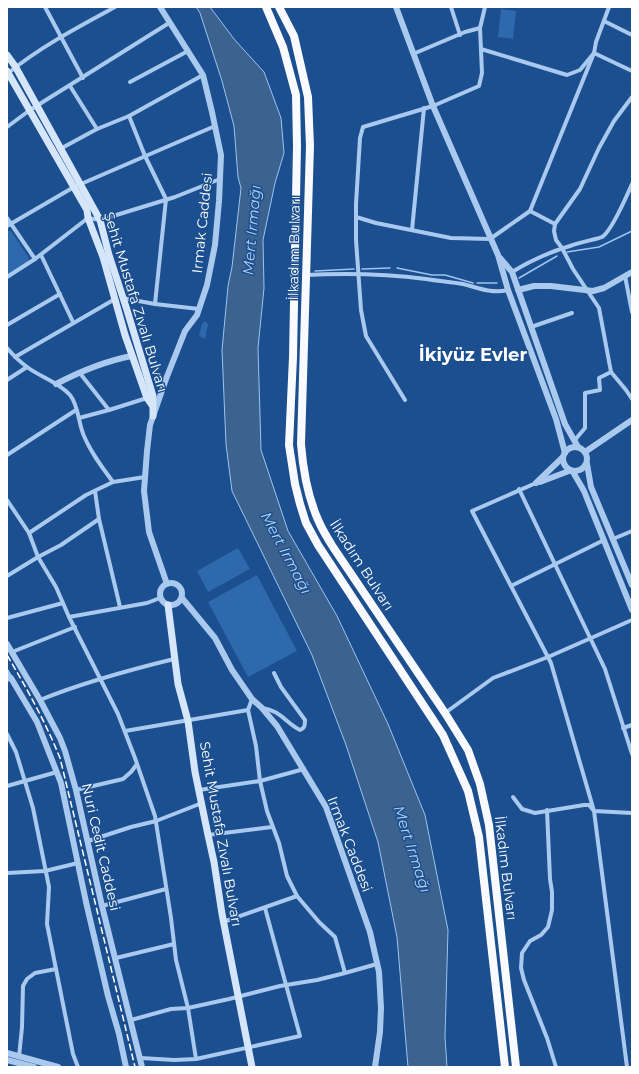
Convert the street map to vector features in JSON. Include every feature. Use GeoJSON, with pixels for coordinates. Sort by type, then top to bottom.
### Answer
{"type":"FeatureCollection","features":[{"type":"Feature","properties":{"kind":"highway","name":"İlkadım Bulvarı"},"geometry":{"type":"LineString","coordinates":[[266,7],[283,47],[296,95],[297,146],[293,357],[289,444],[295,484],[306,522],[318,544],[443,734],[468,791],[479,837],[505,1067]]}},
{"type":"Feature","properties":{"kind":"highway","name":"İlkadım Bulvarı"},"geometry":{"type":"LineString","coordinates":[[279,7],[294,36],[308,97],[310,146],[301,444],[303,468],[312,503],[319,522],[333,547],[445,713],[468,750],[480,784],[489,825],[516,1067]]}},
{"type":"Feature","properties":{"kind":"main road","name":"Şehit Mustafa Zıvalı Bulvarı"},"geometry":{"type":"LineString","coordinates":[[7,55],[15,66],[33,108]]}},
{"type":"Feature","properties":{"kind":"main road","name":"Şehit Mustafa Zıvalı Bulvarı"},"geometry":{"type":"LineString","coordinates":[[8,73],[33,108],[57,150],[74,187],[87,210],[88,218],[103,257],[114,299],[132,356],[150,397]]}},
{"type":"Feature","properties":{"kind":"main road","name":"Şehit Mustafa Zıvalı Bulvarı"},"geometry":{"type":"LineString","coordinates":[[57,150],[82,184],[100,220],[150,397],[153,416]]}},
{"type":"Feature","properties":{"kind":"main road","name":"Sehit Mustafa Zıvalı Bulvarı"},"geometry":{"type":"LineString","coordinates":[[168,605],[178,684],[188,721],[199,790],[214,862],[223,922],[252,1067]]}},
{"type":"Feature","properties":{"kind":"street"},"geometry":{"type":"LineString","coordinates":[[45,7],[83,78]]}},
{"type":"Feature","properties":{"kind":"street"},"geometry":{"type":"LineString","coordinates":[[8,73],[15,66],[61,37],[107,9],[115,7]]}},
{"type":"Feature","properties":{"kind":"street","name":"Irmak Caddesi"},"geometry":{"type":"LineString","coordinates":[[160,7],[203,75],[221,155],[219,201],[207,286],[197,315],[186,331],[153,416],[149,431],[144,491],[149,532],[167,584]]}},
{"type":"Feature","properties":{"kind":"street"},"geometry":{"type":"LineString","coordinates":[[396,7],[432,106],[498,255],[508,290],[556,419],[564,455],[564,465],[571,471],[584,491],[632,610]]}},
{"type":"Feature","properties":{"kind":"street"},"geometry":{"type":"LineString","coordinates":[[451,7],[460,35]]}},
{"type":"Feature","properties":{"kind":"street"},"geometry":{"type":"LineString","coordinates":[[405,400],[366,336],[360,310],[356,217],[360,138],[363,128],[432,106],[479,86],[482,73],[480,28],[484,7]]}},
{"type":"Feature","properties":{"kind":"street"},"geometry":{"type":"LineString","coordinates":[[356,217],[376,224],[451,238],[490,239],[530,211],[594,53],[596,42],[609,7]]}},
{"type":"Feature","properties":{"kind":"street"},"geometry":{"type":"LineString","coordinates":[[604,21],[632,35]]}},
{"type":"Feature","properties":{"kind":"street"},"geometry":{"type":"LineString","coordinates":[[7,127],[33,108],[169,23]]}},
{"type":"Feature","properties":{"kind":"street"},"geometry":{"type":"LineString","coordinates":[[413,54],[480,28]]}},
{"type":"Feature","properties":{"kind":"street"},"geometry":{"type":"LineString","coordinates":[[481,49],[567,75],[580,70],[594,53]]}},
{"type":"Feature","properties":{"kind":"street"},"geometry":{"type":"LineString","coordinates":[[130,82],[188,51]]}},
{"type":"Feature","properties":{"kind":"street"},"geometry":{"type":"LineString","coordinates":[[594,53],[632,71]]}},
{"type":"Feature","properties":{"kind":"street"},"geometry":{"type":"LineString","coordinates":[[57,150],[128,116],[203,75]]}},
{"type":"Feature","properties":{"kind":"street"},"geometry":{"type":"LineString","coordinates":[[70,86],[97,130]]}},
{"type":"Feature","properties":{"kind":"street"},"geometry":{"type":"LineString","coordinates":[[632,97],[614,121],[599,148],[580,189],[555,224],[554,231],[556,240],[599,308],[610,372],[632,399]]}},
{"type":"Feature","properties":{"kind":"street"},"geometry":{"type":"LineString","coordinates":[[412,230],[424,108]]}},
{"type":"Feature","properties":{"kind":"street"},"geometry":{"type":"LineString","coordinates":[[128,116],[166,199],[155,304]]}},
{"type":"Feature","properties":{"kind":"street"},"geometry":{"type":"LineString","coordinates":[[8,225],[74,187],[215,126]]}},
{"type":"Feature","properties":{"kind":"street"},"geometry":{"type":"LineString","coordinates":[[7,277],[41,255],[88,218],[100,220],[166,199],[220,179]]}},
{"type":"Feature","properties":{"kind":"street"},"geometry":{"type":"LineString","coordinates":[[512,272],[534,259],[562,248],[602,237],[610,230],[632,184]]}},
{"type":"Feature","properties":{"kind":"street"},"geometry":{"type":"LineString","coordinates":[[530,211],[555,224]]}},
{"type":"Feature","properties":{"kind":"street"},"geometry":{"type":"LineString","coordinates":[[7,218],[8,225],[35,259]]}},
{"type":"Feature","properties":{"kind":"street"},"geometry":{"type":"LineString","coordinates":[[41,255],[73,322]]}},
{"type":"Feature","properties":{"kind":"street"},"geometry":{"type":"LineString","coordinates":[[498,255],[512,272],[565,424],[578,447],[585,452],[591,487],[632,585]]}},
{"type":"Feature","properties":{"kind":"street"},"geometry":{"type":"LineString","coordinates":[[518,290],[534,286],[593,290],[604,288],[632,272]]}},
{"type":"Feature","properties":{"kind":"street"},"geometry":{"type":"LineString","coordinates":[[306,275],[333,274],[425,279],[463,284],[489,291],[508,290]]}},
{"type":"Feature","properties":{"kind":"street"},"geometry":{"type":"LineString","coordinates":[[625,276],[632,312]]}},
{"type":"Feature","properties":{"kind":"street"},"geometry":{"type":"LineString","coordinates":[[7,325],[60,294]]}},
{"type":"Feature","properties":{"kind":"street"},"geometry":{"type":"LineString","coordinates":[[15,356],[114,299],[123,298],[155,304],[199,309]]}},
{"type":"Feature","properties":{"kind":"street"},"geometry":{"type":"LineString","coordinates":[[531,327],[572,313]]}},
{"type":"Feature","properties":{"kind":"street"},"geometry":{"type":"LineString","coordinates":[[7,348],[27,367],[56,384],[70,396],[79,418],[83,435],[94,457],[113,482]]}},
{"type":"Feature","properties":{"kind":"street"},"geometry":{"type":"LineString","coordinates":[[56,384],[79,372],[111,360],[132,356]]}},
{"type":"Feature","properties":{"kind":"street"},"geometry":{"type":"LineString","coordinates":[[7,380],[27,367]]}},
{"type":"Feature","properties":{"kind":"street"},"geometry":{"type":"LineString","coordinates":[[79,372],[109,410]]}},
{"type":"Feature","properties":{"kind":"street"},"geometry":{"type":"LineString","coordinates":[[574,441],[585,428],[585,393],[600,390],[599,378],[610,372]]}},
{"type":"Feature","properties":{"kind":"street"},"geometry":{"type":"LineString","coordinates":[[79,418],[150,397]]}},
{"type":"Feature","properties":{"kind":"street"},"geometry":{"type":"LineString","coordinates":[[7,455],[76,410]]}},
{"type":"Feature","properties":{"kind":"street"},"geometry":{"type":"LineString","coordinates":[[585,452],[632,420]]}},
{"type":"Feature","properties":{"kind":"street"},"geometry":{"type":"LineString","coordinates":[[536,483],[570,448],[578,447]]}},
{"type":"Feature","properties":{"kind":"street"},"geometry":{"type":"LineString","coordinates":[[586,464],[581,470],[571,471],[536,483],[472,511],[551,663],[594,811],[627,1067]]}},
{"type":"Feature","properties":{"kind":"street"},"geometry":{"type":"LineString","coordinates":[[29,533],[86,495],[95,492],[113,482],[145,477]]}},
{"type":"Feature","properties":{"kind":"street"},"geometry":{"type":"LineString","coordinates":[[519,490],[605,669],[632,754]]}},
{"type":"Feature","properties":{"kind":"street"},"geometry":{"type":"LineString","coordinates":[[95,492],[99,519],[120,607]]}},
{"type":"Feature","properties":{"kind":"street"},"geometry":{"type":"LineString","coordinates":[[7,500],[29,533],[38,556],[56,587],[69,617],[125,731],[137,764],[156,821],[176,960],[188,1008],[196,1059]]}},
{"type":"Feature","properties":{"kind":"street"},"geometry":{"type":"LineString","coordinates":[[7,576],[38,556],[61,545],[99,519]]}},
{"type":"Feature","properties":{"kind":"street"},"geometry":{"type":"LineString","coordinates":[[613,539],[632,531]]}},
{"type":"Feature","properties":{"kind":"street"},"geometry":{"type":"LineString","coordinates":[[511,586],[604,540]]}},
{"type":"Feature","properties":{"kind":"street"},"geometry":{"type":"LineString","coordinates":[[171,583],[177,585],[182,591],[182,598],[175,605],[164,604],[160,598],[162,588],[171,583]]}},
{"type":"Feature","properties":{"kind":"street"},"geometry":{"type":"LineString","coordinates":[[69,617],[147,603],[160,598]]}},
{"type":"Feature","properties":{"kind":"street","name":"Irmak Caddesi"},"geometry":{"type":"LineString","coordinates":[[182,598],[215,638],[232,670],[252,699],[262,708],[277,726],[326,807],[370,932],[379,972],[381,1008],[380,1032],[375,1067]]}},
{"type":"Feature","properties":{"kind":"street"},"geometry":{"type":"LineString","coordinates":[[7,618],[63,603]]}},
{"type":"Feature","properties":{"kind":"street"},"geometry":{"type":"LineString","coordinates":[[445,713],[493,678],[548,657],[632,620]]}},
{"type":"Feature","properties":{"kind":"street"},"geometry":{"type":"LineString","coordinates":[[12,652],[75,627]]}},
{"type":"Feature","properties":{"kind":"street","name":"Nuri Cedit Caddesi"},"geometry":{"type":"LineString","coordinates":[[7,644],[40,700],[60,738],[76,790],[102,906],[142,1067]]}},
{"type":"Feature","properties":{"kind":"street"},"geometry":{"type":"LineString","coordinates":[[40,700],[69,688],[100,678],[174,659]]}},
{"type":"Feature","properties":{"kind":"street"},"geometry":{"type":"LineString","coordinates":[[7,672],[9,679]]}},
{"type":"Feature","properties":{"kind":"street"},"geometry":{"type":"LineString","coordinates":[[262,708],[271,709],[300,730],[303,729],[305,725],[305,720],[281,687],[274,673]]}},
{"type":"Feature","properties":{"kind":"street","name":"Nuri Cedit Caddesi"},"geometry":{"type":"LineString","coordinates":[[9,679],[37,722],[57,772],[108,996],[119,1034],[126,1067]]}},
{"type":"Feature","properties":{"kind":"street"},"geometry":{"type":"LineString","coordinates":[[252,699],[248,710],[256,746],[260,780],[267,811],[279,843],[287,876],[297,896],[334,937],[345,973]]}},
{"type":"Feature","properties":{"kind":"street"},"geometry":{"type":"LineString","coordinates":[[125,731],[248,710]]}},
{"type":"Feature","properties":{"kind":"street"},"geometry":{"type":"LineString","coordinates":[[623,728],[632,725]]}},
{"type":"Feature","properties":{"kind":"street"},"geometry":{"type":"LineString","coordinates":[[7,734],[16,752],[33,808],[49,888],[47,924],[73,1054],[78,1067]]}},
{"type":"Feature","properties":{"kind":"street"},"geometry":{"type":"LineString","coordinates":[[76,790],[123,779],[137,764]]}},
{"type":"Feature","properties":{"kind":"street"},"geometry":{"type":"LineString","coordinates":[[199,790],[260,780],[304,769]]}},
{"type":"Feature","properties":{"kind":"street"},"geometry":{"type":"LineString","coordinates":[[7,786],[57,772]]}},
{"type":"Feature","properties":{"kind":"street"},"geometry":{"type":"LineString","coordinates":[[513,797],[522,809],[535,813],[584,805],[590,805],[594,811]]}},
{"type":"Feature","properties":{"kind":"street"},"geometry":{"type":"LineString","coordinates":[[88,841],[131,827],[156,821],[202,803]]}},
{"type":"Feature","properties":{"kind":"street"},"geometry":{"type":"LineString","coordinates":[[547,810],[552,910],[548,927],[541,935],[530,941],[522,953],[521,968],[526,986],[547,1038],[556,1067]]}},
{"type":"Feature","properties":{"kind":"street"},"geometry":{"type":"LineString","coordinates":[[594,811],[632,813]]}},
{"type":"Feature","properties":{"kind":"street"},"geometry":{"type":"LineString","coordinates":[[208,835],[272,827]]}},
{"type":"Feature","properties":{"kind":"street"},"geometry":{"type":"LineString","coordinates":[[7,873],[45,871],[78,862]]}},
{"type":"Feature","properties":{"kind":"street"},"geometry":{"type":"LineString","coordinates":[[102,906],[166,889]]}},
{"type":"Feature","properties":{"kind":"street"},"geometry":{"type":"LineString","coordinates":[[223,922],[297,896]]}},
{"type":"Feature","properties":{"kind":"street"},"geometry":{"type":"LineString","coordinates":[[141,1058],[174,1060],[196,1059],[300,1036],[266,908]]}},
{"type":"Feature","properties":{"kind":"street"},"geometry":{"type":"LineString","coordinates":[[116,958],[174,944]]}},
{"type":"Feature","properties":{"kind":"street"},"geometry":{"type":"LineString","coordinates":[[131,1020],[171,1009],[188,1008],[345,973],[377,964]]}},
{"type":"Feature","properties":{"kind":"street"},"geometry":{"type":"LineString","coordinates":[[18,1062],[23,986],[27,979],[35,973],[56,969]]}},
{"type":"Feature","properties":{"kind":"street"},"geometry":{"type":"LineString","coordinates":[[7,1054],[18,1062],[34,1067]]}},
{"type":"Feature","properties":{"kind":"street"},"geometry":{"type":"LineString","coordinates":[[7,1060],[58,1067]]}},
{"type":"Feature","properties":{"kind":"shaded area"},"geometry":{"type":"Polygon","coordinates":[[[501,9],[516,11],[513,39],[498,37],[501,9]]]}},
{"type":"Feature","properties":{"kind":"shaded area"},"geometry":{"type":"Polygon","coordinates":[[[7,231],[11,231],[29,258],[28,262],[7,275],[7,231]]]}},
{"type":"Feature","properties":{"kind":"shaded area"},"geometry":{"type":"Polygon","coordinates":[[[205,321],[208,324],[205,339],[199,336],[202,324],[205,321]]]}},
{"type":"Feature","properties":{"kind":"shaded area"},"geometry":{"type":"Polygon","coordinates":[[[238,548],[250,569],[208,592],[197,571],[238,548]]]}},
{"type":"Feature","properties":{"kind":"shaded area"},"geometry":{"type":"Polygon","coordinates":[[[257,575],[297,651],[248,677],[208,602],[257,575]]]}},
{"type":"Feature","properties":{"kind":"water","name":"Mert Irmağı"},"geometry":{"type":"Polygon","coordinates":[[[196,7],[210,7],[234,39],[264,72],[281,118],[284,153],[275,183],[263,240],[264,288],[258,348],[261,450],[288,531],[337,616],[388,724],[425,815],[448,930],[445,1037],[447,1067],[408,1067],[397,937],[378,842],[346,745],[312,655],[232,491],[226,444],[222,350],[228,286],[232,267],[241,188],[238,177],[234,126],[222,81],[200,13],[196,7]]]}},
{"type":"Feature","properties":{"kind":"waterway"},"geometry":{"type":"LineString","coordinates":[[567,252],[599,247],[632,231]]}},
{"type":"Feature","properties":{"kind":"waterway"},"geometry":{"type":"LineString","coordinates":[[519,278],[557,256]]}},
{"type":"Feature","properties":{"kind":"waterway"},"geometry":{"type":"LineString","coordinates":[[362,269],[390,268]]}},
{"type":"Feature","properties":{"kind":"waterway"},"geometry":{"type":"LineString","coordinates":[[397,268],[432,275],[445,275],[473,283]]}},
{"type":"Feature","properties":{"kind":"waterway"},"geometry":{"type":"LineString","coordinates":[[315,271],[354,269]]}},
{"type":"Feature","properties":{"kind":"waterway"},"geometry":{"type":"LineString","coordinates":[[477,283],[497,283]]}},
{"type":"Feature","properties":{"kind":"railway"},"geometry":{"type":"LineString","coordinates":[[7,655],[35,705],[60,758],[135,1067]]}},
{"type":"Feature","properties":{"kind":"district","name":"İkiyüz Evler"},"geometry":{"type":"Point","coordinates":[473,355]}}]}
